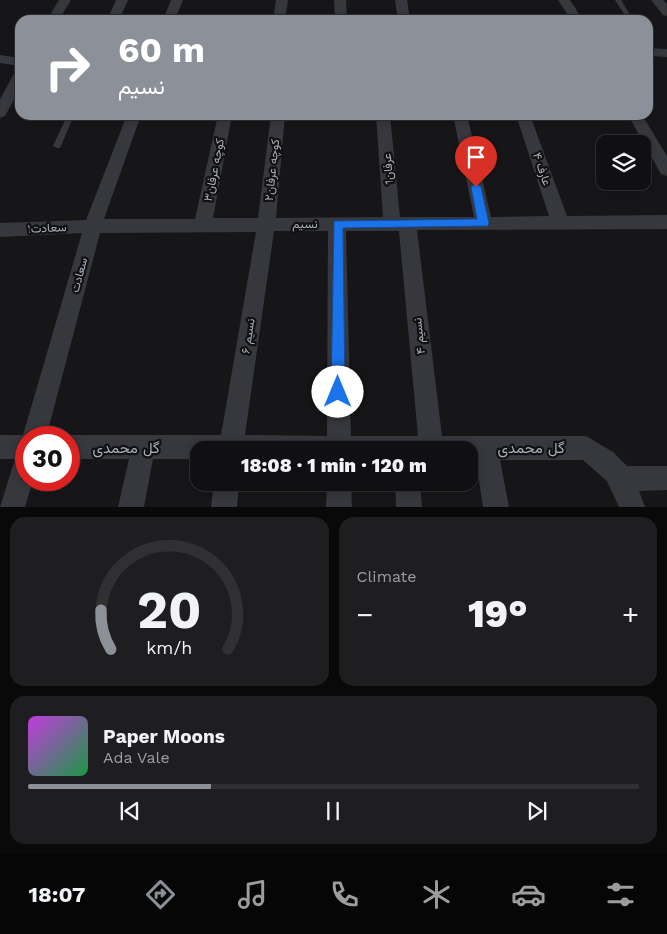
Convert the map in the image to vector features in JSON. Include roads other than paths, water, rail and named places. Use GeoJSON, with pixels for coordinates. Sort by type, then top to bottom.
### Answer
{"type":"FeatureCollection","features":[{"type":"Feature","properties":{"kind":"street"},"geometry":{"type":"LineString","coordinates":[[55,15],[65,0]]}},
{"type":"Feature","properties":{"kind":"street"},"geometry":{"type":"LineString","coordinates":[[115,15],[122,0]]}},
{"type":"Feature","properties":{"kind":"street"},"geometry":{"type":"LineString","coordinates":[[171,15],[177,0]]}},
{"type":"Feature","properties":{"kind":"street"},"geometry":{"type":"LineString","coordinates":[[280,15],[282,0]]}},
{"type":"Feature","properties":{"kind":"street"},"geometry":{"type":"LineString","coordinates":[[340,0],[341,15]]}},
{"type":"Feature","properties":{"kind":"street"},"geometry":{"type":"LineString","coordinates":[[401,0],[403,15]]}},
{"type":"Feature","properties":{"kind":"street"},"geometry":{"type":"LineString","coordinates":[[564,0],[574,15]]}},
{"type":"Feature","properties":{"kind":"street"},"geometry":{"type":"LineString","coordinates":[[657,0],[667,12]]}},
{"type":"Feature","properties":{"kind":"street"},"geometry":{"type":"LineString","coordinates":[[657,52],[667,68]]}},
{"type":"Feature","properties":{"kind":"street"},"geometry":{"type":"LineString","coordinates":[[0,59],[15,61]]}},
{"type":"Feature","properties":{"kind":"street"},"geometry":{"type":"LineString","coordinates":[[0,113],[15,84]]}},
{"type":"Feature","properties":{"kind":"street","name":"سعادت"},"geometry":{"type":"LineString","coordinates":[[37,426],[93,226],[132,120]]}},
{"type":"Feature","properties":{"kind":"street","name":"کوچه عرفان۳"},"geometry":{"type":"LineString","coordinates":[[203,225],[224,120]]}},
{"type":"Feature","properties":{"kind":"street","name":"کوچه عرفان۲"},"geometry":{"type":"LineString","coordinates":[[266,224],[277,120]]}},
{"type":"Feature","properties":{"kind":"street","name":"عرفان1"},"geometry":{"type":"LineString","coordinates":[[384,120],[399,224]]}},
{"type":"Feature","properties":{"kind":"street"},"geometry":{"type":"LineString","coordinates":[[461,120],[484,223]]}},
{"type":"Feature","properties":{"kind":"street","name":"عارف ۴"},"geometry":{"type":"LineString","coordinates":[[525,120],[560,222]]}},
{"type":"Feature","properties":{"kind":"street"},"geometry":{"type":"LineString","coordinates":[[638,120],[667,170]]}},
{"type":"Feature","properties":{"kind":"street","name":"نسیم"},"geometry":{"type":"LineString","coordinates":[[93,226],[667,222]]}},
{"type":"Feature","properties":{"kind":"street","name":"نسیم ۶"},"geometry":{"type":"LineString","coordinates":[[232,441],[266,224]]}},
{"type":"Feature","properties":{"kind":"street"},"geometry":{"type":"LineString","coordinates":[[338,224],[338,441]]}},
{"type":"Feature","properties":{"kind":"street","name":"نسیم ۴"},"geometry":{"type":"LineString","coordinates":[[399,224],[430,441]]}},
{"type":"Feature","properties":{"kind":"street","name":"سعادت۱"},"geometry":{"type":"LineString","coordinates":[[0,230],[93,226]]}},
{"type":"Feature","properties":{"kind":"street"},"geometry":{"type":"LineString","coordinates":[[0,447],[15,447]]}},
{"type":"Feature","properties":{"kind":"street","name":"گل محمدی"},"geometry":{"type":"LineString","coordinates":[[80,447],[190,449]]}},
{"type":"Feature","properties":{"kind":"street"},"geometry":{"type":"LineString","coordinates":[[130,506],[143,448]]}},
{"type":"Feature","properties":{"kind":"street","name":"گل محمدی"},"geometry":{"type":"LineString","coordinates":[[478,448],[586,448],[609,462],[622,479],[632,506]]}},
{"type":"Feature","properties":{"kind":"street"},"geometry":{"type":"LineString","coordinates":[[486,448],[496,506]]}},
{"type":"Feature","properties":{"kind":"street"},"geometry":{"type":"LineString","coordinates":[[622,479],[667,478]]}},
{"type":"Feature","properties":{"kind":"street"},"geometry":{"type":"LineString","coordinates":[[12,506],[17,491]]}},
{"type":"Feature","properties":{"kind":"street"},"geometry":{"type":"LineString","coordinates":[[224,506],[226,491]]}},
{"type":"Feature","properties":{"kind":"street"},"geometry":{"type":"LineString","coordinates":[[339,491],[339,506]]}},
{"type":"Feature","properties":{"kind":"street"},"geometry":{"type":"LineString","coordinates":[[408,491],[409,506]]}},
{"type":"Feature","properties":{"kind":"lane"},"geometry":{"type":"LineString","coordinates":[[618,0],[627,15]]}},
{"type":"Feature","properties":{"kind":"lane"},"geometry":{"type":"LineString","coordinates":[[57,146],[68,120]]}}]}
